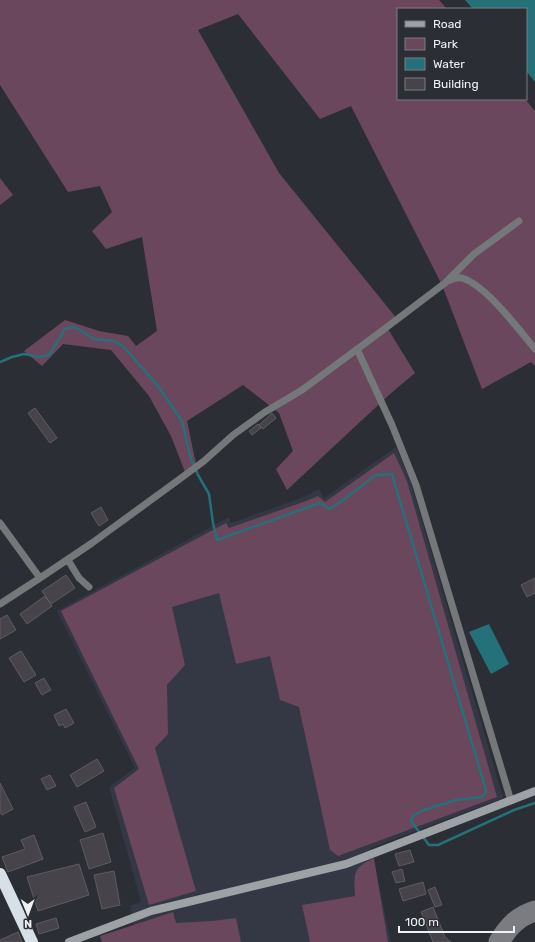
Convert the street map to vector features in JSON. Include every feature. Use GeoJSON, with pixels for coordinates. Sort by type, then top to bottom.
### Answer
{"type":"FeatureCollection","features":[{"type":"Feature","properties":{"kind":"highway"},"geometry":{"type":"LineString","coordinates":[[0,874],[32,942]]}},
{"type":"Feature","properties":{"kind":"street"},"geometry":{"type":"LineString","coordinates":[[0,604],[68,560],[204,461],[233,435],[265,412],[302,390],[357,350],[445,283],[474,254],[519,221]]}},
{"type":"Feature","properties":{"kind":"street"},"geometry":{"type":"LineString","coordinates":[[445,283],[457,277],[463,278],[477,285],[498,306],[535,349]]}},
{"type":"Feature","properties":{"kind":"street"},"geometry":{"type":"LineString","coordinates":[[357,350],[392,425],[416,485],[511,801]]}},
{"type":"Feature","properties":{"kind":"street"},"geometry":{"type":"LineString","coordinates":[[0,523],[40,578]]}},
{"type":"Feature","properties":{"kind":"street"},"geometry":{"type":"LineString","coordinates":[[68,560],[80,578],[89,587]]}},
{"type":"Feature","properties":{"kind":"street"},"geometry":{"type":"LineString","coordinates":[[69,942],[151,911],[346,864],[535,791]]}},
{"type":"Feature","properties":{"kind":"shaded area"},"geometry":{"type":"Polygon","coordinates":[[[396,447],[410,480],[503,797],[371,848],[391,942],[102,942],[100,936],[134,925],[130,906],[141,902],[109,787],[135,768],[57,611],[229,517],[231,523],[304,497],[319,489],[324,498],[396,447]]]}},
{"type":"Feature","properties":{"kind":"green space"},"geometry":{"type":"Polygon","coordinates":[[[0,0],[439,0],[446,8],[397,8],[397,100],[526,100],[535,111],[535,366],[531,362],[482,389],[442,285],[351,106],[320,119],[238,14],[198,30],[279,173],[398,320],[388,329],[415,373],[390,394],[287,490],[276,469],[293,451],[279,413],[243,385],[187,421],[196,464],[185,472],[171,436],[149,396],[111,350],[63,344],[42,366],[24,351],[65,320],[99,331],[128,336],[136,346],[157,331],[142,237],[106,249],[92,231],[112,212],[100,186],[68,192],[0,85],[0,0]]]}},
{"type":"Feature","properties":{"kind":"green space"},"geometry":{"type":"Polygon","coordinates":[[[0,178],[13,195],[0,205],[0,178]]]}},
{"type":"Feature","properties":{"kind":"green space"},"geometry":{"type":"Polygon","coordinates":[[[394,453],[407,481],[497,797],[338,856],[330,850],[299,707],[280,700],[270,656],[236,664],[219,593],[172,607],[185,665],[167,685],[168,734],[155,748],[196,891],[149,905],[114,788],[139,769],[61,611],[226,523],[229,528],[318,496],[325,502],[394,453]]]}},
{"type":"Feature","properties":{"kind":"green space"},"geometry":{"type":"Polygon","coordinates":[[[374,858],[388,942],[310,942],[302,905],[355,896],[354,882],[356,872],[362,865],[374,858]]]}},
{"type":"Feature","properties":{"kind":"green space"},"geometry":{"type":"Polygon","coordinates":[[[173,912],[176,923],[236,918],[241,942],[102,942],[100,936],[173,912]]]}},
{"type":"Feature","properties":{"kind":"water"},"geometry":{"type":"Polygon","coordinates":[[[465,0],[535,0],[535,82],[527,72],[527,8],[472,8],[465,0]]]}},
{"type":"Feature","properties":{"kind":"water"},"geometry":{"type":"Polygon","coordinates":[[[489,624],[509,664],[491,674],[469,632],[489,624]]]}},
{"type":"Feature","properties":{"kind":"building"},"geometry":{"type":"Polygon","coordinates":[[[35,408],[57,438],[50,443],[28,413],[35,408]]]}},
{"type":"Feature","properties":{"kind":"building"},"geometry":{"type":"Polygon","coordinates":[[[272,413],[276,418],[263,429],[259,425],[272,413]]]}},
{"type":"Feature","properties":{"kind":"building"},"geometry":{"type":"Polygon","coordinates":[[[258,424],[261,428],[252,435],[249,431],[258,424]]]}},
{"type":"Feature","properties":{"kind":"building"},"geometry":{"type":"Polygon","coordinates":[[[101,507],[108,520],[99,526],[91,513],[101,507]]]}},
{"type":"Feature","properties":{"kind":"building"},"geometry":{"type":"Polygon","coordinates":[[[66,575],[75,588],[51,604],[42,591],[66,575]]]}},
{"type":"Feature","properties":{"kind":"building"},"geometry":{"type":"Polygon","coordinates":[[[535,578],[535,593],[527,597],[521,585],[535,578]]]}},
{"type":"Feature","properties":{"kind":"building"},"geometry":{"type":"Polygon","coordinates":[[[45,596],[52,606],[27,624],[20,614],[45,596]]]}},
{"type":"Feature","properties":{"kind":"building"},"geometry":{"type":"Polygon","coordinates":[[[7,615],[16,630],[0,639],[0,619],[7,615]]]}},
{"type":"Feature","properties":{"kind":"building"},"geometry":{"type":"Polygon","coordinates":[[[21,651],[36,675],[24,682],[9,658],[21,651]]]}},
{"type":"Feature","properties":{"kind":"building"},"geometry":{"type":"Polygon","coordinates":[[[44,678],[51,690],[42,695],[35,683],[44,678]]]}},
{"type":"Feature","properties":{"kind":"building"},"geometry":{"type":"Polygon","coordinates":[[[66,709],[74,723],[65,728],[63,724],[59,726],[54,715],[66,709]]]}},
{"type":"Feature","properties":{"kind":"building"},"geometry":{"type":"Polygon","coordinates":[[[97,759],[104,771],[77,787],[70,775],[97,759]]]}},
{"type":"Feature","properties":{"kind":"building"},"geometry":{"type":"Polygon","coordinates":[[[50,775],[56,786],[47,790],[41,779],[50,775]]]}},
{"type":"Feature","properties":{"kind":"building"},"geometry":{"type":"Polygon","coordinates":[[[0,783],[13,809],[2,815],[0,812],[0,783]]]}},
{"type":"Feature","properties":{"kind":"building"},"geometry":{"type":"Polygon","coordinates":[[[86,802],[96,827],[85,832],[74,807],[86,802]]]}},
{"type":"Feature","properties":{"kind":"building"},"geometry":{"type":"Polygon","coordinates":[[[103,833],[111,862],[89,869],[80,840],[103,833]]]}},
{"type":"Feature","properties":{"kind":"building"},"geometry":{"type":"Polygon","coordinates":[[[34,835],[43,859],[8,872],[2,857],[25,849],[21,840],[34,835]]]}},
{"type":"Feature","properties":{"kind":"building"},"geometry":{"type":"Polygon","coordinates":[[[410,850],[414,862],[399,866],[395,854],[410,850]]]}},
{"type":"Feature","properties":{"kind":"building"},"geometry":{"type":"Polygon","coordinates":[[[79,864],[89,895],[38,911],[27,877],[79,864]]]}},
{"type":"Feature","properties":{"kind":"building"},"geometry":{"type":"Polygon","coordinates":[[[402,869],[405,881],[396,883],[392,872],[402,869]]]}},
{"type":"Feature","properties":{"kind":"building"},"geometry":{"type":"Polygon","coordinates":[[[114,871],[120,905],[102,909],[94,875],[114,871]]]}},
{"type":"Feature","properties":{"kind":"building"},"geometry":{"type":"Polygon","coordinates":[[[423,882],[426,894],[403,901],[399,889],[423,882]]]}},
{"type":"Feature","properties":{"kind":"building"},"geometry":{"type":"Polygon","coordinates":[[[435,887],[442,905],[435,907],[428,890],[435,887]]]}},
{"type":"Feature","properties":{"kind":"building"},"geometry":{"type":"Polygon","coordinates":[[[433,907],[445,937],[451,942],[433,942],[421,912],[433,907]]]}},
{"type":"Feature","properties":{"kind":"building"},"geometry":{"type":"Polygon","coordinates":[[[56,918],[59,928],[39,934],[36,924],[56,918]]]}},
{"type":"Feature","properties":{"kind":"building"},"geometry":{"type":"Polygon","coordinates":[[[18,932],[22,942],[0,942],[0,940],[18,932]]]}},
{"type":"Feature","properties":{"kind":"waterway"},"geometry":{"type":"LineString","coordinates":[[0,362],[24,354],[39,357],[49,355],[65,329],[75,327],[94,339],[114,341],[123,346],[158,386],[182,421],[191,459],[209,494],[217,540],[320,503],[329,509],[376,475],[392,474],[486,790],[485,794],[481,797],[456,800],[421,811],[414,815],[411,821],[420,833]]}},
{"type":"Feature","properties":{"kind":"waterway"},"geometry":{"type":"LineString","coordinates":[[423,837],[429,845],[438,845],[514,810],[535,803]]}},
{"type":"Feature","properties":{"kind":"taxiway"},"geometry":{"type":"LineString","coordinates":[[499,942],[514,923],[523,916],[535,911]]}}]}
